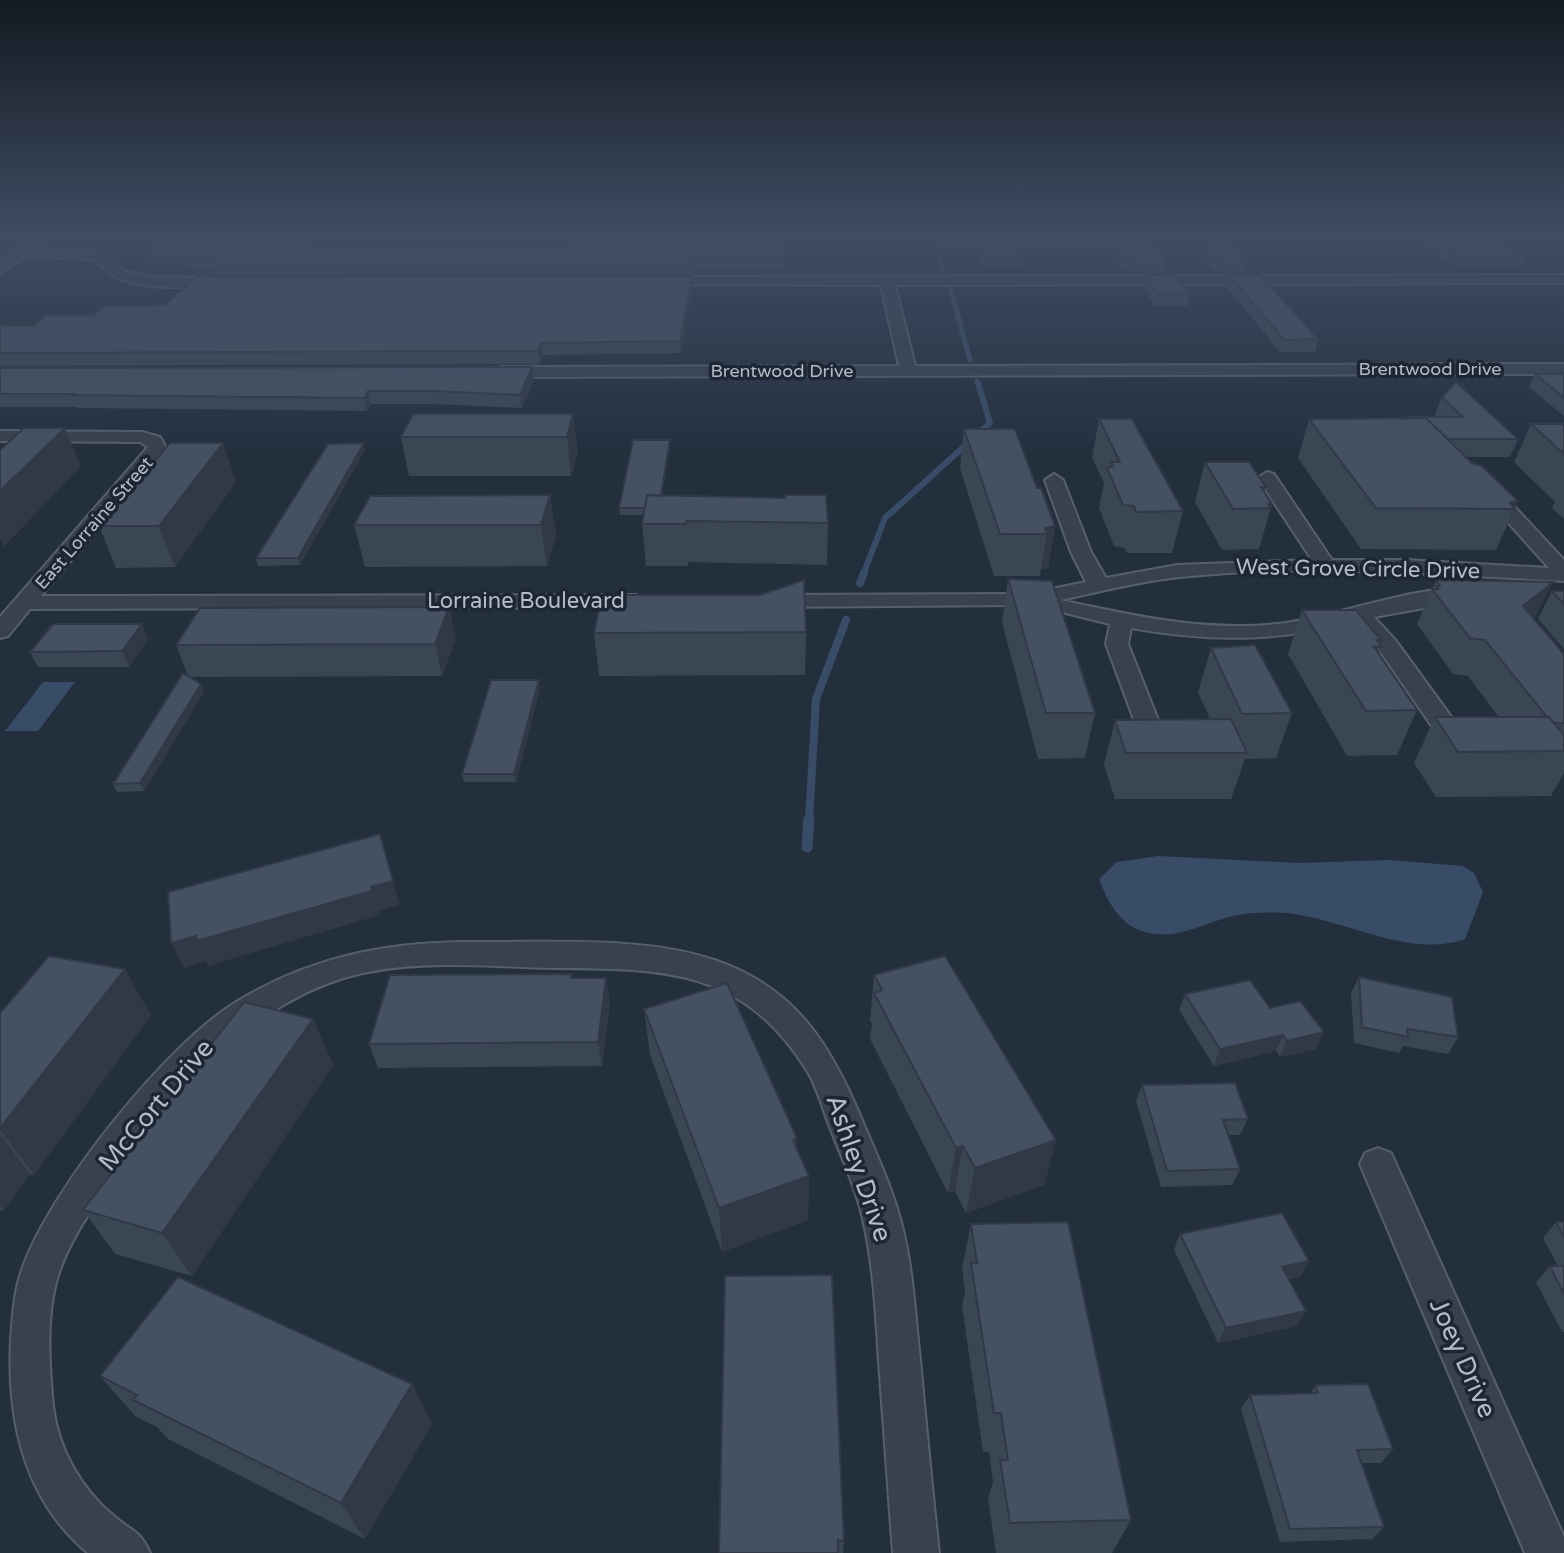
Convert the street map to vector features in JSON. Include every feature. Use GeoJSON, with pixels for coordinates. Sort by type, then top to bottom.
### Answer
{"type":"FeatureCollection","features":[{"type":"Feature","properties":{"kind":"street"},"geometry":{"type":"LineString","coordinates":[[894,310],[908,371]]}},
{"type":"Feature","properties":{"kind":"street","name":"Brentwood Drive"},"geometry":{"type":"LineString","coordinates":[[478,372],[1564,369]]}},
{"type":"Feature","properties":{"kind":"street","name":"East Lorraine Street"},"geometry":{"type":"LineString","coordinates":[[0,436],[136,436],[154,441],[155,452],[0,631]]}},
{"type":"Feature","properties":{"kind":"street"},"geometry":{"type":"LineString","coordinates":[[1267,478],[1325,564]]}},
{"type":"Feature","properties":{"kind":"street"},"geometry":{"type":"LineString","coordinates":[[1054,480],[1081,552],[1099,586]]}},
{"type":"Feature","properties":{"kind":"street"},"geometry":{"type":"LineString","coordinates":[[1478,481],[1504,504],[1564,573]]}},
{"type":"Feature","properties":{"kind":"street","name":"West Grove Circle Drive"},"geometry":{"type":"LineString","coordinates":[[1027,600],[1208,568],[1325,564],[1564,573]]}},
{"type":"Feature","properties":{"kind":"street","name":"West Grove Circle Drive"},"geometry":{"type":"LineString","coordinates":[[1027,600],[1186,630],[1254,633],[1304,628],[1454,595],[1486,593]]}},
{"type":"Feature","properties":{"kind":"street"},"geometry":{"type":"LineString","coordinates":[[747,601],[1027,600]]}},
{"type":"Feature","properties":{"kind":"street","name":"Lorraine Boulevard"},"geometry":{"type":"LineString","coordinates":[[24,603],[654,601]]}},
{"type":"Feature","properties":{"kind":"street"},"geometry":{"type":"LineString","coordinates":[[1360,616],[1388,646],[1456,742]]}},
{"type":"Feature","properties":{"kind":"street"},"geometry":{"type":"LineString","coordinates":[[1122,619],[1117,644],[1148,725]]}},
{"type":"Feature","properties":{"kind":"street","name":"McCort Drive"},"geometry":{"type":"LineString","coordinates":[[127,1553],[109,1543],[78,1512],[51,1470],[35,1427],[31,1332],[41,1268],[59,1231],[81,1195],[150,1108],[224,1026],[263,1003],[326,973],[361,962],[401,957],[626,955]]}},
{"type":"Feature","properties":{"kind":"street","name":"Ashley Drive"},"geometry":{"type":"LineString","coordinates":[[626,955],[709,968],[738,982],[762,997],[792,1023],[820,1063],[882,1221],[892,1272],[916,1553]]}},
{"type":"Feature","properties":{"kind":"street","name":"Joey Drive"},"geometry":{"type":"LineString","coordinates":[[1378,1164],[1548,1553]]}},
{"type":"Feature","properties":{"kind":"water"},"geometry":{"type":"Polygon","coordinates":[[[43,682],[75,682],[38,731],[5,731],[43,682]]]}},
{"type":"Feature","properties":{"kind":"water"},"geometry":{"type":"Polygon","coordinates":[[[1158,856],[1298,863],[1389,860],[1463,866],[1474,873],[1483,892],[1465,939],[1444,944],[1399,941],[1309,917],[1281,913],[1238,915],[1186,931],[1151,933],[1139,930],[1119,915],[1099,879],[1117,862],[1158,856]]]}},
{"type":"Feature","properties":{"kind":"building"},"geometry":{"type":"Polygon","coordinates":[[[99,310],[686,310],[680,341],[541,343],[538,351],[0,353],[0,326],[33,326],[47,315],[93,315],[99,310]]]}},
{"type":"Feature","properties":{"kind":"building"},"geometry":{"type":"Polygon","coordinates":[[[1259,310],[1292,310],[1318,339],[1284,340],[1259,310]]]}},
{"type":"Feature","properties":{"kind":"building"},"geometry":{"type":"Polygon","coordinates":[[[532,367],[520,395],[431,391],[368,391],[364,398],[0,394],[0,368],[532,367]]]}},
{"type":"Feature","properties":{"kind":"building"},"geometry":{"type":"Polygon","coordinates":[[[1535,374],[1564,374],[1564,398],[1535,374]]]}},
{"type":"Feature","properties":{"kind":"building"},"geometry":{"type":"Polygon","coordinates":[[[1456,382],[1518,439],[1448,439],[1426,418],[1404,417],[1463,417],[1442,397],[1456,382]]]}},
{"type":"Feature","properties":{"kind":"building"},"geometry":{"type":"Polygon","coordinates":[[[413,414],[573,414],[567,437],[401,437],[413,414]]]}},
{"type":"Feature","properties":{"kind":"building"},"geometry":{"type":"Polygon","coordinates":[[[1426,418],[1472,463],[1482,466],[1518,501],[1510,503],[1515,509],[1376,508],[1309,419],[1426,418]]]}},
{"type":"Feature","properties":{"kind":"building"},"geometry":{"type":"Polygon","coordinates":[[[1099,419],[1132,419],[1183,511],[1136,512],[1134,506],[1123,505],[1107,468],[1113,466],[1111,462],[1120,462],[1099,419]]]}},
{"type":"Feature","properties":{"kind":"building"},"geometry":{"type":"Polygon","coordinates":[[[1531,424],[1564,424],[1564,454],[1531,424]]]}},
{"type":"Feature","properties":{"kind":"building"},"geometry":{"type":"Polygon","coordinates":[[[24,428],[65,428],[0,491],[0,450],[24,428]]]}},
{"type":"Feature","properties":{"kind":"building"},"geometry":{"type":"Polygon","coordinates":[[[964,429],[1015,429],[1055,526],[1045,528],[1047,534],[1000,534],[964,429]]]}},
{"type":"Feature","properties":{"kind":"building"},"geometry":{"type":"Polygon","coordinates":[[[633,440],[670,440],[661,496],[647,495],[645,508],[619,508],[633,440]]]}},
{"type":"Feature","properties":{"kind":"building"},"geometry":{"type":"Polygon","coordinates":[[[170,443],[223,443],[159,526],[99,526],[170,443]]]}},
{"type":"Feature","properties":{"kind":"building"},"geometry":{"type":"Polygon","coordinates":[[[364,443],[298,558],[256,558],[328,444],[364,443]]]}},
{"type":"Feature","properties":{"kind":"building"},"geometry":{"type":"Polygon","coordinates":[[[1205,462],[1249,462],[1266,487],[1261,487],[1272,504],[1268,504],[1271,508],[1233,509],[1205,462]]]}},
{"type":"Feature","properties":{"kind":"building"},"geometry":{"type":"Polygon","coordinates":[[[550,495],[541,525],[354,525],[370,496],[550,495]]]}},
{"type":"Feature","properties":{"kind":"building"},"geometry":{"type":"Polygon","coordinates":[[[647,495],[785,498],[785,495],[826,495],[828,523],[686,521],[686,524],[642,524],[647,495]]]}},
{"type":"Feature","properties":{"kind":"building"},"geometry":{"type":"Polygon","coordinates":[[[1008,579],[1052,581],[1095,713],[1046,713],[1008,579]]]}},
{"type":"Feature","properties":{"kind":"building"},"geometry":{"type":"Polygon","coordinates":[[[804,580],[806,632],[594,633],[602,595],[760,595],[804,580]]]}},
{"type":"Feature","properties":{"kind":"building"},"geometry":{"type":"Polygon","coordinates":[[[1436,580],[1553,582],[1523,606],[1564,654],[1564,723],[1554,723],[1547,717],[1485,640],[1470,638],[1432,589],[1440,586],[1436,580]]]}},
{"type":"Feature","properties":{"kind":"building"},"geometry":{"type":"Polygon","coordinates":[[[1552,591],[1564,591],[1564,604],[1552,591]]]}},
{"type":"Feature","properties":{"kind":"building"},"geometry":{"type":"Polygon","coordinates":[[[449,607],[435,644],[176,645],[200,608],[449,607]]]}},
{"type":"Feature","properties":{"kind":"building"},"geometry":{"type":"Polygon","coordinates":[[[1302,610],[1356,610],[1381,640],[1377,640],[1381,647],[1374,647],[1417,710],[1366,711],[1302,610]]]}},
{"type":"Feature","properties":{"kind":"building"},"geometry":{"type":"Polygon","coordinates":[[[53,624],[142,624],[122,651],[30,652],[53,624]]]}},
{"type":"Feature","properties":{"kind":"building"},"geometry":{"type":"Polygon","coordinates":[[[1255,645],[1292,713],[1242,714],[1211,648],[1255,645]]]}},
{"type":"Feature","properties":{"kind":"building"},"geometry":{"type":"Polygon","coordinates":[[[183,673],[201,684],[140,783],[113,784],[183,673]]]}},
{"type":"Feature","properties":{"kind":"building"},"geometry":{"type":"Polygon","coordinates":[[[491,680],[539,680],[514,774],[462,774],[491,680]]]}},
{"type":"Feature","properties":{"kind":"building"},"geometry":{"type":"Polygon","coordinates":[[[1435,717],[1549,717],[1564,735],[1564,751],[1458,752],[1435,717]]]}},
{"type":"Feature","properties":{"kind":"building"},"geometry":{"type":"Polygon","coordinates":[[[1231,719],[1247,753],[1126,753],[1115,720],[1231,719]]]}},
{"type":"Feature","properties":{"kind":"building"},"geometry":{"type":"Polygon","coordinates":[[[380,834],[393,881],[371,887],[372,891],[196,941],[196,936],[171,943],[168,892],[380,834]]]}},
{"type":"Feature","properties":{"kind":"building"},"geometry":{"type":"Polygon","coordinates":[[[49,956],[125,969],[0,1128],[0,1013],[49,956]]]}},
{"type":"Feature","properties":{"kind":"building"},"geometry":{"type":"Polygon","coordinates":[[[945,956],[1056,1140],[975,1168],[963,1146],[956,1148],[874,993],[882,990],[874,975],[945,956]]]}},
{"type":"Feature","properties":{"kind":"building"},"geometry":{"type":"Polygon","coordinates":[[[572,974],[571,978],[606,978],[598,1042],[369,1044],[390,975],[572,974]]]}},
{"type":"Feature","properties":{"kind":"building"},"geometry":{"type":"Polygon","coordinates":[[[1359,977],[1452,997],[1458,1037],[1407,1029],[1408,1037],[1362,1027],[1359,977]]]}},
{"type":"Feature","properties":{"kind":"building"},"geometry":{"type":"Polygon","coordinates":[[[1250,980],[1270,1008],[1300,1001],[1324,1032],[1287,1041],[1283,1035],[1220,1049],[1185,994],[1250,980]]]}},
{"type":"Feature","properties":{"kind":"building"},"geometry":{"type":"Polygon","coordinates":[[[727,983],[797,1138],[793,1140],[809,1176],[719,1208],[644,1009],[727,983]]]}},
{"type":"Feature","properties":{"kind":"building"},"geometry":{"type":"Polygon","coordinates":[[[244,1002],[313,1019],[162,1233],[83,1210],[244,1002]]]}},
{"type":"Feature","properties":{"kind":"building"},"geometry":{"type":"Polygon","coordinates":[[[1235,1083],[1248,1119],[1223,1120],[1240,1169],[1167,1171],[1142,1085],[1235,1083]]]}},
{"type":"Feature","properties":{"kind":"building"},"geometry":{"type":"Polygon","coordinates":[[[1282,1213],[1309,1261],[1282,1267],[1306,1311],[1226,1328],[1180,1234],[1282,1213]]]}},
{"type":"Feature","properties":{"kind":"building"},"geometry":{"type":"Polygon","coordinates":[[[1068,1222],[1131,1520],[1010,1523],[1000,1460],[1008,1460],[1001,1413],[994,1413],[971,1263],[977,1263],[971,1224],[1068,1222]]]}},
{"type":"Feature","properties":{"kind":"building"},"geometry":{"type":"Polygon","coordinates":[[[1556,1222],[1564,1222],[1564,1237],[1556,1222]]]}},
{"type":"Feature","properties":{"kind":"building"},"geometry":{"type":"Polygon","coordinates":[[[1550,1266],[1564,1266],[1564,1294],[1550,1266]]]}},
{"type":"Feature","properties":{"kind":"building"},"geometry":{"type":"Polygon","coordinates":[[[832,1275],[844,1541],[838,1540],[838,1553],[719,1553],[725,1276],[832,1275]]]}},
{"type":"Feature","properties":{"kind":"building"},"geometry":{"type":"Polygon","coordinates":[[[178,1277],[412,1384],[341,1503],[133,1400],[137,1395],[100,1376],[178,1277]]]}},
{"type":"Feature","properties":{"kind":"building"},"geometry":{"type":"Polygon","coordinates":[[[1368,1384],[1393,1449],[1357,1450],[1384,1527],[1290,1529],[1250,1395],[1318,1393],[1316,1385],[1368,1384]]]}},
{"type":"Feature","properties":{"kind":"waterway"},"geometry":{"type":"LineString","coordinates":[[956,310],[970,360]]}},
{"type":"Feature","properties":{"kind":"waterway"},"geometry":{"type":"LineString","coordinates":[[977,381],[978,385]]}},
{"type":"Feature","properties":{"kind":"waterway"},"geometry":{"type":"LineString","coordinates":[[863,575],[885,518],[990,423],[978,383]]}},
{"type":"Feature","properties":{"kind":"waterway"},"geometry":{"type":"LineString","coordinates":[[860,583],[864,573]]}},
{"type":"Feature","properties":{"kind":"waterway"},"geometry":{"type":"LineString","coordinates":[[809,821],[816,699],[846,620]]}},
{"type":"Feature","properties":{"kind":"waterway"},"geometry":{"type":"LineString","coordinates":[[807,847],[809,819]]}}]}
